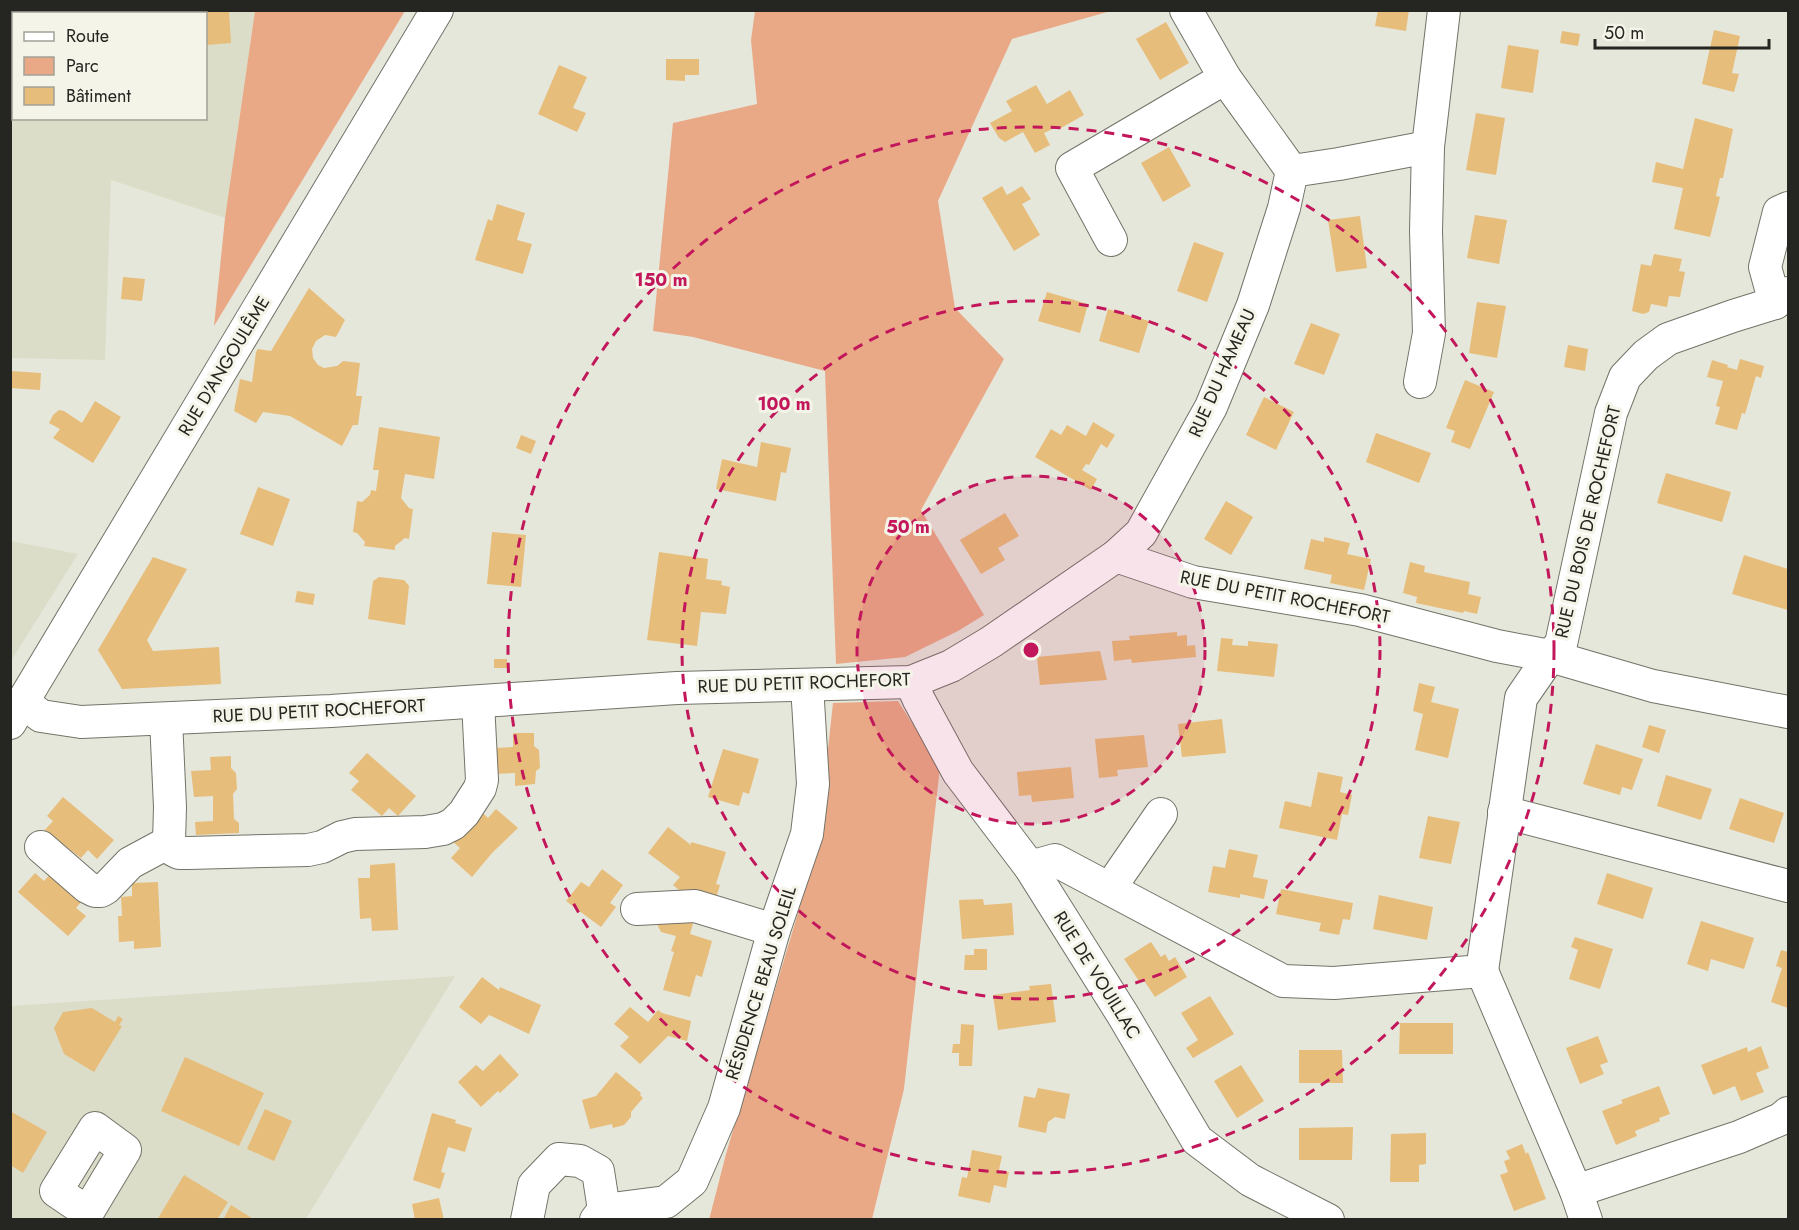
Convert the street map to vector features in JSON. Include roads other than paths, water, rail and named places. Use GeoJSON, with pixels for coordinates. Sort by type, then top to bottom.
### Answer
{"type":"FeatureCollection","features":[{"type":"Feature","properties":{"kind":"street","name":"RUE D'ANGOULÊME"},"geometry":{"type":"LineString","coordinates":[[17,713],[437,10]]}},
{"type":"Feature","properties":{"kind":"street"},"geometry":{"type":"LineString","coordinates":[[1186,10],[1225,78],[1292,171],[1428,147]]}},
{"type":"Feature","properties":{"kind":"street"},"geometry":{"type":"LineString","coordinates":[[1420,382],[1429,333],[1426,231],[1428,147],[1444,10]]}},
{"type":"Feature","properties":{"kind":"street"},"geometry":{"type":"LineString","coordinates":[[1111,240],[1072,168],[1225,78]]}},
{"type":"Feature","properties":{"kind":"street","name":"RUE DU HAMEAU"},"geometry":{"type":"LineString","coordinates":[[1116,556],[1141,532],[1210,407],[1253,305],[1284,208],[1292,171]]}},
{"type":"Feature","properties":{"kind":"street","name":"RUE DU BOIS DE ROCHEFORT"},"geometry":{"type":"LineString","coordinates":[[1482,971],[1521,698],[1550,656],[1561,645],[1611,413],[1625,377],[1646,355],[1668,339],[1782,298],[1765,267],[1779,212],[1788,208]]}},
{"type":"Feature","properties":{"kind":"street","name":"RUE DU PETIT ROCHEFORT"},"geometry":{"type":"LineString","coordinates":[[17,713],[81,722],[331,711],[677,688],[911,682],[951,666],[991,642],[1116,556],[1193,582],[1360,610],[1497,646],[1550,656],[1653,686],[1788,712]]}},
{"type":"Feature","properties":{"kind":"street","name":"RUE DE VOUILLAC"},"geometry":{"type":"LineString","coordinates":[[911,682],[958,772],[1030,867],[1123,1015],[1197,1140],[1250,1180],[1328,1220]]}},
{"type":"Feature","properties":{"kind":"street","name":"RÉSIDENCE BEAU SOLEIL"},"geometry":{"type":"LineString","coordinates":[[527,1220],[534,1185],[559,1159],[580,1161],[598,1171],[600,1215],[666,1202],[692,1181],[724,1108],[774,930],[807,834],[813,784],[807,685]]}},
{"type":"Feature","properties":{"kind":"street"},"geometry":{"type":"LineString","coordinates":[[166,719],[170,807],[169,842],[173,850],[188,853],[308,850],[322,848],[342,837],[355,834],[425,832],[453,825],[464,813],[483,780],[478,702]]}},
{"type":"Feature","properties":{"kind":"street"},"geometry":{"type":"LineString","coordinates":[[1504,812],[1788,886]]}},
{"type":"Feature","properties":{"kind":"street"},"geometry":{"type":"LineString","coordinates":[[1110,888],[1161,814]]}},
{"type":"Feature","properties":{"kind":"street"},"geometry":{"type":"LineString","coordinates":[[41,847],[87,887],[101,891],[130,863],[169,842]]}},
{"type":"Feature","properties":{"kind":"street"},"geometry":{"type":"LineString","coordinates":[[1030,867],[1055,860],[1283,981],[1334,983],[1482,971],[1581,1205],[1781,1119],[1788,1113]]}},
{"type":"Feature","properties":{"kind":"street"},"geometry":{"type":"LineString","coordinates":[[638,909],[695,906],[774,930]]}}]}
